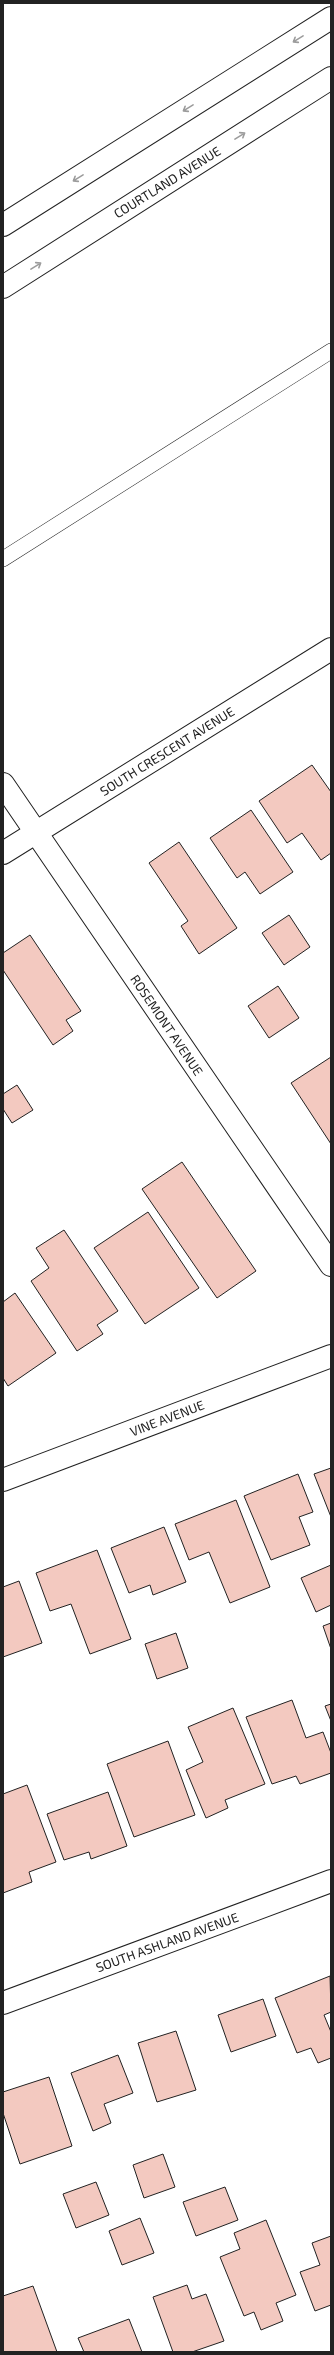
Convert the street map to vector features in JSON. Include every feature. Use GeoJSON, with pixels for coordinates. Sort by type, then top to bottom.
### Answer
{"type":"FeatureCollection","features":[{"type":"Feature","properties":{"kind":"street"},"geometry":{"type":"LineString","coordinates":[[3,225],[331,18]]}},
{"type":"Feature","properties":{"kind":"street","name":"COURTLAND AVENUE"},"geometry":{"type":"LineString","coordinates":[[3,287],[331,78]]}},
{"type":"Feature","properties":{"kind":"street","name":"SOUTH CRESCENT AVENUE"},"geometry":{"type":"LineString","coordinates":[[3,853],[331,649]]}},
{"type":"Feature","properties":{"kind":"street","name":"ROSEMONT AVENUE"},"geometry":{"type":"LineString","coordinates":[[3,784],[331,1265]]}},
{"type":"Feature","properties":{"kind":"street","name":"VINE AVENUE"},"geometry":{"type":"LineString","coordinates":[[3,1480],[331,1356]]}},
{"type":"Feature","properties":{"kind":"street","name":"SOUTH ASHLAND AVENUE"},"geometry":{"type":"LineString","coordinates":[[3,2003],[331,1881]]}},
{"type":"Feature","properties":{"kind":"lane"},"geometry":{"type":"LineString","coordinates":[[3,559],[331,351]]}},
{"type":"Feature","properties":{"kind":"building"},"geometry":{"type":"Polygon","coordinates":[[[312,765],[331,792],[331,853],[321,860],[302,833],[287,843],[259,801],[312,765]]]}},
{"type":"Feature","properties":{"kind":"building"},"geometry":{"type":"Polygon","coordinates":[[[251,810],[293,872],[260,894],[245,872],[237,878],[210,838],[251,810]]]}},
{"type":"Feature","properties":{"kind":"building"},"geometry":{"type":"Polygon","coordinates":[[[179,842],[237,928],[199,954],[181,926],[188,921],[149,863],[179,842]]]}},
{"type":"Feature","properties":{"kind":"building"},"geometry":{"type":"Polygon","coordinates":[[[289,915],[310,947],[284,965],[262,933],[289,915]]]}},
{"type":"Feature","properties":{"kind":"building"},"geometry":{"type":"Polygon","coordinates":[[[30,935],[81,1011],[66,1020],[73,1031],[53,1045],[3,970],[3,953],[30,935]]]}},
{"type":"Feature","properties":{"kind":"building"},"geometry":{"type":"Polygon","coordinates":[[[278,986],[299,1018],[269,1038],[248,1006],[278,986]]]}},
{"type":"Feature","properties":{"kind":"building"},"geometry":{"type":"Polygon","coordinates":[[[331,1057],[331,1144],[291,1083],[331,1057]]]}},
{"type":"Feature","properties":{"kind":"building"},"geometry":{"type":"Polygon","coordinates":[[[17,1085],[33,1110],[12,1123],[3,1109],[3,1094],[17,1085]]]}},
{"type":"Feature","properties":{"kind":"building"},"geometry":{"type":"Polygon","coordinates":[[[182,1162],[256,1271],[217,1298],[142,1189],[182,1162]]]}},
{"type":"Feature","properties":{"kind":"building"},"geometry":{"type":"Polygon","coordinates":[[[148,1212],[199,1288],[145,1324],[94,1248],[148,1212]]]}},
{"type":"Feature","properties":{"kind":"building"},"geometry":{"type":"Polygon","coordinates":[[[64,1230],[118,1311],[97,1325],[103,1334],[77,1351],[31,1281],[49,1268],[36,1248],[64,1230]]]}},
{"type":"Feature","properties":{"kind":"building"},"geometry":{"type":"Polygon","coordinates":[[[15,1293],[56,1353],[8,1386],[3,1378],[3,1302],[15,1293]]]}},
{"type":"Feature","properties":{"kind":"building"},"geometry":{"type":"Polygon","coordinates":[[[331,1468],[331,1517],[314,1474],[331,1468]]]}},
{"type":"Feature","properties":{"kind":"building"},"geometry":{"type":"Polygon","coordinates":[[[298,1474],[313,1512],[299,1517],[310,1545],[271,1560],[244,1496],[298,1474]]]}},
{"type":"Feature","properties":{"kind":"building"},"geometry":{"type":"Polygon","coordinates":[[[236,1500],[270,1587],[230,1603],[209,1552],[189,1560],[175,1524],[236,1500]]]}},
{"type":"Feature","properties":{"kind":"building"},"geometry":{"type":"Polygon","coordinates":[[[164,1527],[186,1582],[153,1595],[150,1585],[129,1593],[111,1548],[164,1527]]]}},
{"type":"Feature","properties":{"kind":"building"},"geometry":{"type":"Polygon","coordinates":[[[97,1550],[131,1639],[90,1654],[71,1604],[50,1611],[36,1573],[97,1550]]]}},
{"type":"Feature","properties":{"kind":"building"},"geometry":{"type":"Polygon","coordinates":[[[331,1565],[331,1605],[316,1612],[301,1578],[331,1565]]]}},
{"type":"Feature","properties":{"kind":"building"},"geometry":{"type":"Polygon","coordinates":[[[19,1581],[42,1643],[3,1657],[3,1587],[19,1581]]]}},
{"type":"Feature","properties":{"kind":"building"},"geometry":{"type":"Polygon","coordinates":[[[331,1623],[331,1649],[323,1626],[331,1623]]]}},
{"type":"Feature","properties":{"kind":"building"},"geometry":{"type":"Polygon","coordinates":[[[176,1633],[188,1668],[157,1679],[145,1644],[176,1633]]]}},
{"type":"Feature","properties":{"kind":"building"},"geometry":{"type":"Polygon","coordinates":[[[292,1700],[306,1738],[323,1732],[331,1753],[331,1773],[300,1784],[296,1776],[272,1784],[246,1717],[292,1700]]]}},
{"type":"Feature","properties":{"kind":"building"},"geometry":{"type":"Polygon","coordinates":[[[331,1704],[331,1721],[325,1706],[331,1704]]]}},
{"type":"Feature","properties":{"kind":"building"},"geometry":{"type":"Polygon","coordinates":[[[233,1708],[265,1784],[225,1800],[228,1808],[206,1818],[186,1770],[203,1762],[188,1727],[233,1708]]]}},
{"type":"Feature","properties":{"kind":"building"},"geometry":{"type":"Polygon","coordinates":[[[168,1741],[195,1815],[134,1837],[107,1764],[168,1741]]]}},
{"type":"Feature","properties":{"kind":"building"},"geometry":{"type":"Polygon","coordinates":[[[27,1785],[56,1862],[29,1872],[32,1882],[3,1893],[3,1794],[27,1785]]]}},
{"type":"Feature","properties":{"kind":"building"},"geometry":{"type":"Polygon","coordinates":[[[108,1792],[127,1846],[91,1859],[89,1852],[64,1860],[47,1814],[108,1792]]]}},
{"type":"Feature","properties":{"kind":"building"},"geometry":{"type":"Polygon","coordinates":[[[330,1976],[331,2012],[324,2015],[331,2032],[331,2058],[318,2063],[311,2048],[297,2053],[275,1998],[330,1976]]]}},
{"type":"Feature","properties":{"kind":"building"},"geometry":{"type":"Polygon","coordinates":[[[263,1999],[276,2036],[231,2052],[218,2015],[263,1999]]]}},
{"type":"Feature","properties":{"kind":"building"},"geometry":{"type":"Polygon","coordinates":[[[176,2031],[196,2090],[157,2102],[138,2043],[176,2031]]]}},
{"type":"Feature","properties":{"kind":"building"},"geometry":{"type":"Polygon","coordinates":[[[118,2055],[133,2093],[104,2104],[111,2123],[93,2131],[71,2073],[118,2055]]]}},
{"type":"Feature","properties":{"kind":"building"},"geometry":{"type":"Polygon","coordinates":[[[49,2077],[72,2146],[20,2164],[3,2113],[3,2092],[49,2077]]]}},
{"type":"Feature","properties":{"kind":"building"},"geometry":{"type":"Polygon","coordinates":[[[163,2154],[175,2187],[144,2198],[133,2165],[163,2154]]]}},
{"type":"Feature","properties":{"kind":"building"},"geometry":{"type":"Polygon","coordinates":[[[96,2182],[109,2215],[76,2228],[63,2194],[96,2182]]]}},
{"type":"Feature","properties":{"kind":"building"},"geometry":{"type":"Polygon","coordinates":[[[225,2187],[238,2220],[196,2236],[183,2202],[225,2187]]]}},
{"type":"Feature","properties":{"kind":"building"},"geometry":{"type":"Polygon","coordinates":[[[140,2218],[154,2253],[122,2265],[109,2231],[140,2218]]]}},
{"type":"Feature","properties":{"kind":"building"},"geometry":{"type":"Polygon","coordinates":[[[266,2220],[296,2295],[276,2303],[283,2321],[261,2330],[254,2312],[244,2316],[220,2257],[240,2249],[234,2233],[266,2220]]]}},
{"type":"Feature","properties":{"kind":"building"},"geometry":{"type":"Polygon","coordinates":[[[331,2236],[331,2305],[315,2311],[300,2272],[320,2265],[312,2243],[331,2236]]]}},
{"type":"Feature","properties":{"kind":"building"},"geometry":{"type":"Polygon","coordinates":[[[187,2285],[192,2299],[206,2294],[224,2341],[192,2352],[173,2352],[153,2297],[187,2285]]]}},
{"type":"Feature","properties":{"kind":"building"},"geometry":{"type":"Polygon","coordinates":[[[33,2286],[57,2352],[3,2352],[3,2296],[33,2286]]]}},
{"type":"Feature","properties":{"kind":"building"},"geometry":{"type":"Polygon","coordinates":[[[129,2319],[142,2352],[84,2352],[78,2338],[129,2319]]]}}]}
